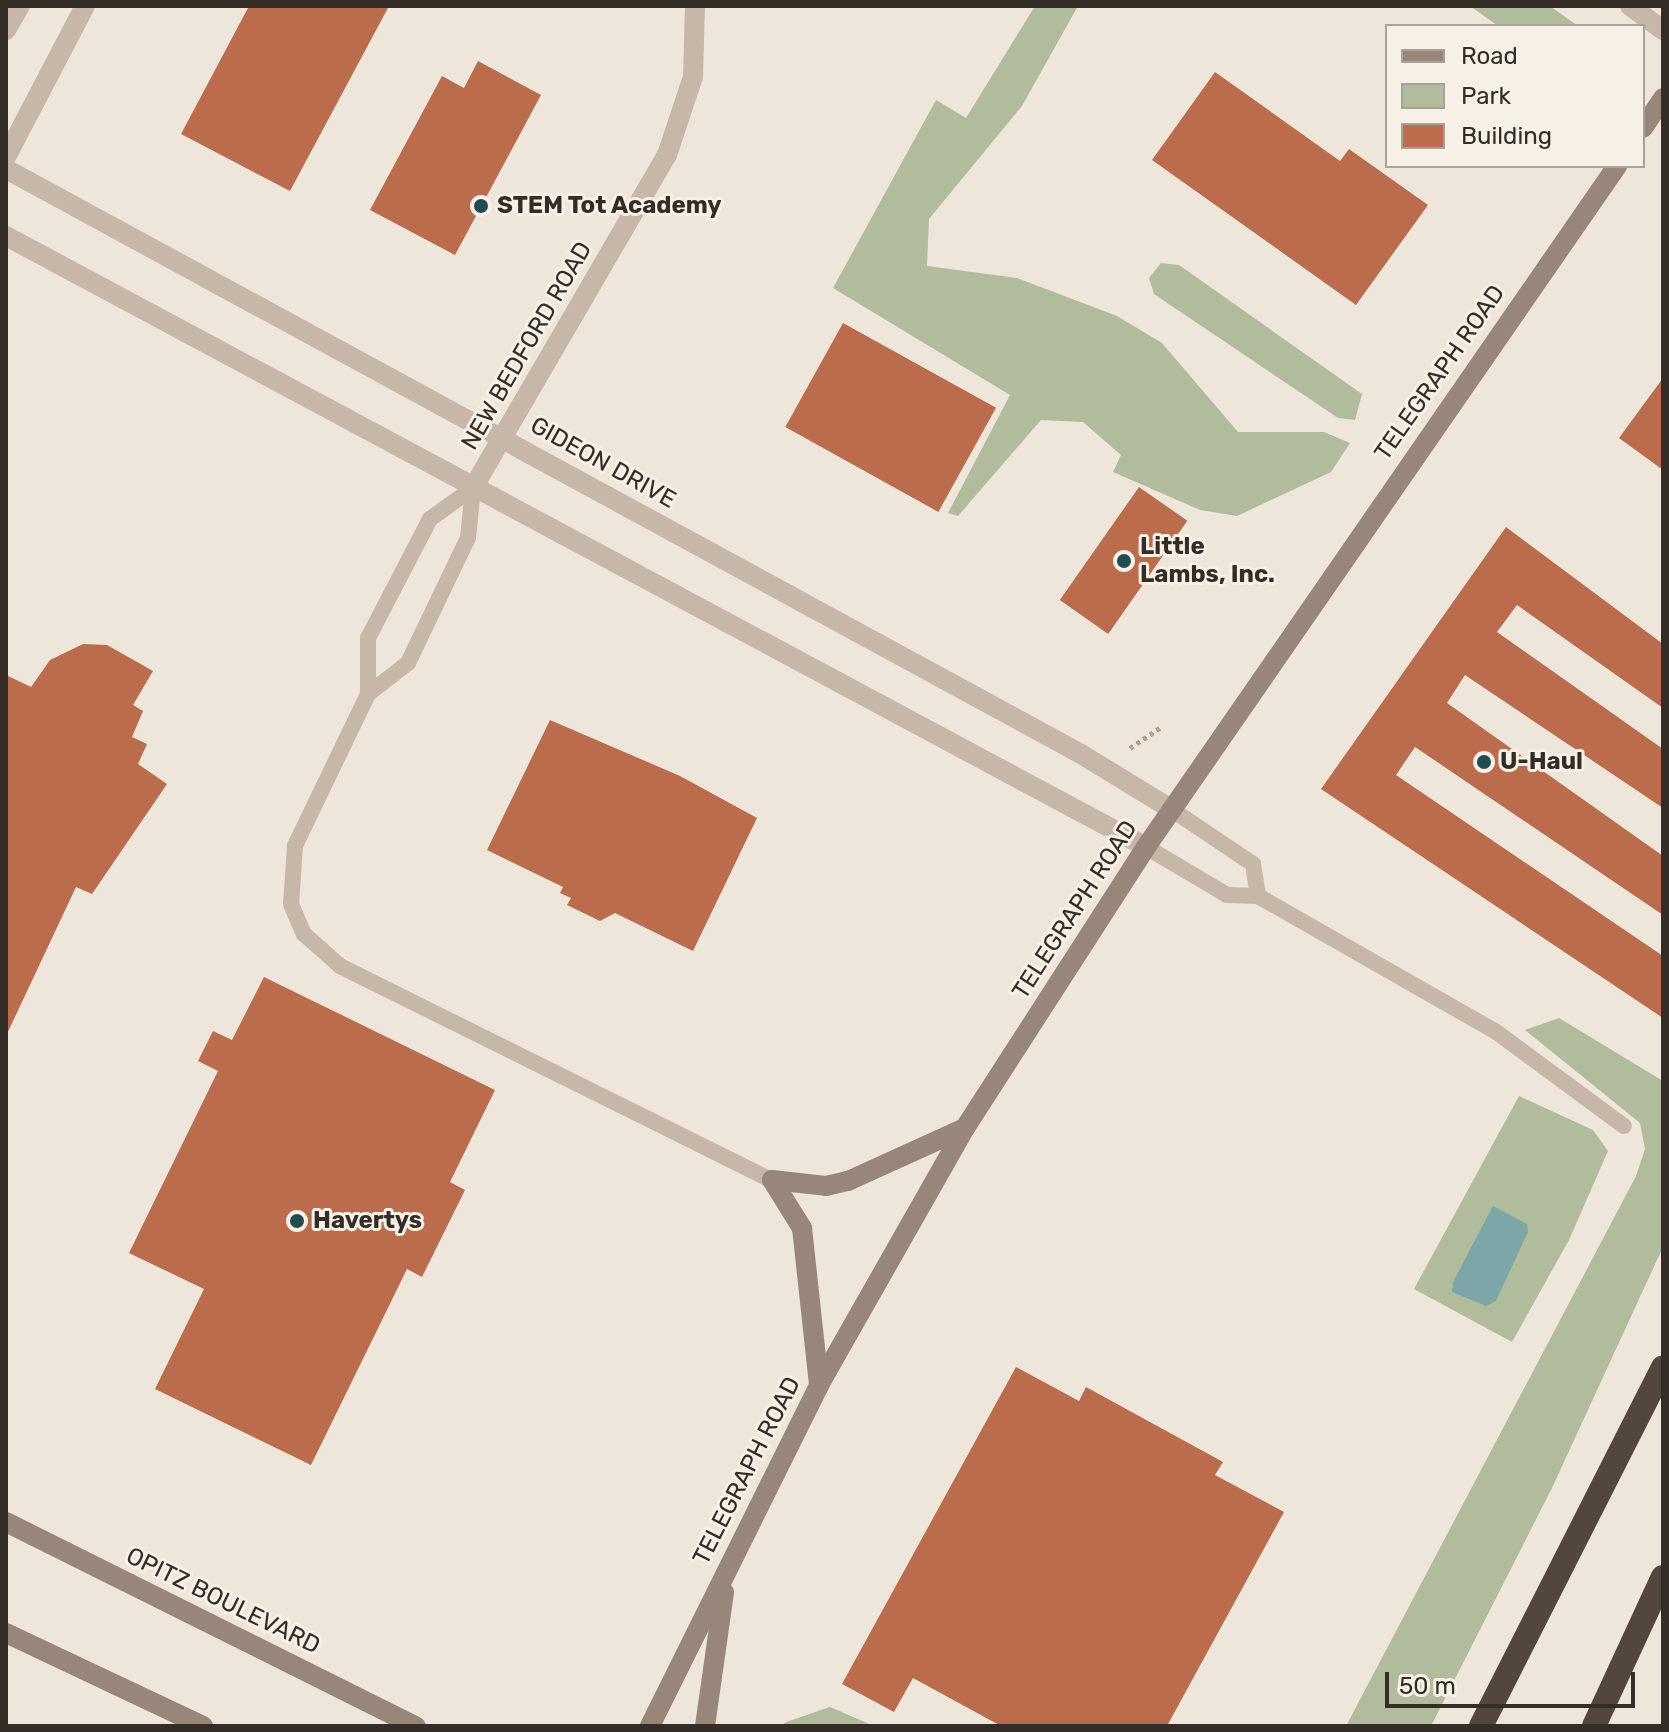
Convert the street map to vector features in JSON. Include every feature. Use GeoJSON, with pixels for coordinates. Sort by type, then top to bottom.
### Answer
{"type":"FeatureCollection","features":[{"type":"Feature","properties":{"kind":"highway"},"geometry":{"type":"LineString","coordinates":[[1481,1726],[1663,1367]]}},
{"type":"Feature","properties":{"kind":"highway"},"geometry":{"type":"LineString","coordinates":[[1594,1726],[1663,1577]]}},
{"type":"Feature","properties":{"kind":"main road"},"geometry":{"type":"LineString","coordinates":[[1645,125],[1663,98]]}},
{"type":"Feature","properties":{"kind":"main road","name":"TELEGRAPH ROAD"},"geometry":{"type":"LineString","coordinates":[[650,1726],[819,1385],[965,1128],[1171,809],[1616,168]]}},
{"type":"Feature","properties":{"kind":"main road"},"geometry":{"type":"LineString","coordinates":[[772,1180],[826,1186],[848,1181],[965,1128]]}},
{"type":"Feature","properties":{"kind":"main road"},"geometry":{"type":"LineString","coordinates":[[772,1180],[802,1228],[819,1385]]}},
{"type":"Feature","properties":{"kind":"main road","name":"OPITZ BOULEVARD"},"geometry":{"type":"LineString","coordinates":[[6,1522],[416,1726]]}},
{"type":"Feature","properties":{"kind":"main road"},"geometry":{"type":"LineString","coordinates":[[705,1726],[705,1691],[730,1562]]}},
{"type":"Feature","properties":{"kind":"main road"},"geometry":{"type":"LineString","coordinates":[[6,1633],[203,1726]]}},
{"type":"Feature","properties":{"kind":"street"},"geometry":{"type":"LineString","coordinates":[[6,30],[20,6]]}},
{"type":"Feature","properties":{"kind":"street"},"geometry":{"type":"LineString","coordinates":[[6,157],[85,6]]}},
{"type":"Feature","properties":{"kind":"street","name":"NEW BEDFORD ROAD"},"geometry":{"type":"LineString","coordinates":[[473,488],[667,155],[693,77],[695,6]]}},
{"type":"Feature","properties":{"kind":"street"},"geometry":{"type":"LineString","coordinates":[[1630,6],[1663,30]]}},
{"type":"Feature","properties":{"kind":"street","name":"GIDEON DRIVE"},"geometry":{"type":"LineString","coordinates":[[6,169],[1081,754],[1171,809]]}},
{"type":"Feature","properties":{"kind":"street"},"geometry":{"type":"LineString","coordinates":[[6,236],[1146,847]]}},
{"type":"Feature","properties":{"kind":"lane"},"geometry":{"type":"LineString","coordinates":[[473,488],[430,519],[368,638],[368,694],[295,846],[291,904],[304,934],[340,966],[772,1180]]}},
{"type":"Feature","properties":{"kind":"lane"},"geometry":{"type":"LineString","coordinates":[[368,694],[408,663],[468,538],[473,488]]}},
{"type":"Feature","properties":{"kind":"lane"},"geometry":{"type":"LineString","coordinates":[[1171,809],[1253,864],[1258,896]]}},
{"type":"Feature","properties":{"kind":"lane"},"geometry":{"type":"LineString","coordinates":[[1146,847],[1227,895],[1258,896],[1506,1038],[1624,1126]]}},
{"type":"Feature","properties":{"kind":"path"},"geometry":{"type":"LineString","coordinates":[[1130,748],[1160,728]]}},
{"type":"Feature","properties":{"kind":"green space"},"geometry":{"type":"Polygon","coordinates":[[[1035,6],[1078,6],[1022,106],[929,219],[927,266],[1017,278],[1117,316],[1162,343],[1238,432],[1324,432],[1350,443],[1331,472],[1237,516],[1200,510],[1113,472],[1121,455],[1083,422],[1041,420],[958,516],[948,513],[1010,395],[833,288],[936,100],[966,118],[1035,6]]]}},
{"type":"Feature","properties":{"kind":"green space"},"geometry":{"type":"Polygon","coordinates":[[[1470,6],[1550,6],[1575,24],[1495,24],[1470,6]]]}},
{"type":"Feature","properties":{"kind":"green space"},"geometry":{"type":"Polygon","coordinates":[[[1161,263],[1179,265],[1362,394],[1355,420],[1338,418],[1154,294],[1149,278],[1161,263]]]}},
{"type":"Feature","properties":{"kind":"green space"},"geometry":{"type":"Polygon","coordinates":[[[1559,1018],[1663,1081],[1663,1247],[1552,1488],[1431,1726],[1346,1726],[1636,1176],[1645,1149],[1640,1123],[1525,1030],[1559,1018]]]}},
{"type":"Feature","properties":{"kind":"green space"},"geometry":{"type":"Polygon","coordinates":[[[1519,1096],[1593,1130],[1608,1151],[1569,1240],[1512,1342],[1414,1289],[1519,1096]]]}},
{"type":"Feature","properties":{"kind":"green space"},"geometry":{"type":"Polygon","coordinates":[[[830,1707],[874,1726],[781,1726],[786,1722],[830,1707]]]}},
{"type":"Feature","properties":{"kind":"water"},"geometry":{"type":"Polygon","coordinates":[[[1493,1206],[1527,1224],[1528,1232],[1496,1301],[1486,1306],[1452,1292],[1453,1282],[1493,1206]]]}},
{"type":"Feature","properties":{"kind":"building"},"geometry":{"type":"Polygon","coordinates":[[[249,6],[389,6],[290,191],[181,134],[249,6]]]}},
{"type":"Feature","properties":{"kind":"building"},"geometry":{"type":"Polygon","coordinates":[[[478,61],[541,95],[455,255],[370,210],[442,76],[464,88],[478,61]]]}},
{"type":"Feature","properties":{"kind":"building"},"geometry":{"type":"Polygon","coordinates":[[[1215,72],[1340,161],[1349,149],[1428,205],[1356,305],[1152,160],[1215,72]]]}},
{"type":"Feature","properties":{"kind":"building"},"geometry":{"type":"Polygon","coordinates":[[[843,323],[996,408],[938,512],[785,427],[843,323]]]}},
{"type":"Feature","properties":{"kind":"building"},"geometry":{"type":"Polygon","coordinates":[[[1663,378],[1663,470],[1619,438],[1663,378]]]}},
{"type":"Feature","properties":{"kind":"building","name":"Little Lambs, Inc."},"geometry":{"type":"Polygon","coordinates":[[[1139,487],[1187,521],[1108,634],[1060,600],[1139,487]]]}},
{"type":"Feature","properties":{"kind":"building","name":"U-Haul"},"geometry":{"type":"Polygon","coordinates":[[[1506,527],[1663,644],[1663,708],[1517,605],[1497,632],[1663,749],[1663,808],[1465,675],[1447,703],[1663,856],[1663,915],[1415,747],[1396,775],[1663,956],[1663,1018],[1321,789],[1506,527]]]}},
{"type":"Feature","properties":{"kind":"building"},"geometry":{"type":"Polygon","coordinates":[[[83,644],[107,645],[153,671],[133,705],[143,711],[132,737],[147,744],[138,764],[167,784],[92,894],[76,887],[6,1036],[6,675],[31,687],[50,660],[83,644]]]}},
{"type":"Feature","properties":{"kind":"building"},"geometry":{"type":"Polygon","coordinates":[[[550,720],[680,776],[757,818],[693,951],[615,913],[600,921],[567,905],[571,898],[560,893],[563,887],[487,850],[550,720]]]}},
{"type":"Feature","properties":{"kind":"building","name":"Havertys"},"geometry":{"type":"Polygon","coordinates":[[[264,977],[495,1090],[450,1182],[465,1190],[422,1277],[407,1269],[311,1465],[155,1389],[204,1289],[129,1253],[218,1071],[198,1061],[213,1031],[232,1040],[264,977]]]}},
{"type":"Feature","properties":{"kind":"building"},"geometry":{"type":"Polygon","coordinates":[[[1016,1367],[1079,1401],[1086,1387],[1223,1462],[1215,1475],[1284,1512],[1167,1726],[1001,1726],[913,1678],[894,1712],[842,1684],[1016,1367]]]}},
{"type":"Feature","properties":{"kind":"place","name":"STEM Tot Academy"},"geometry":{"type":"Point","coordinates":[481,206]}},
{"type":"Feature","properties":{"kind":"place","name":"Little Lambs, Inc."},"geometry":{"type":"Point","coordinates":[1124,561]}},
{"type":"Feature","properties":{"kind":"place","name":"U-Haul"},"geometry":{"type":"Point","coordinates":[1484,762]}},
{"type":"Feature","properties":{"kind":"place","name":"Havertys"},"geometry":{"type":"Point","coordinates":[297,1221]}}]}
